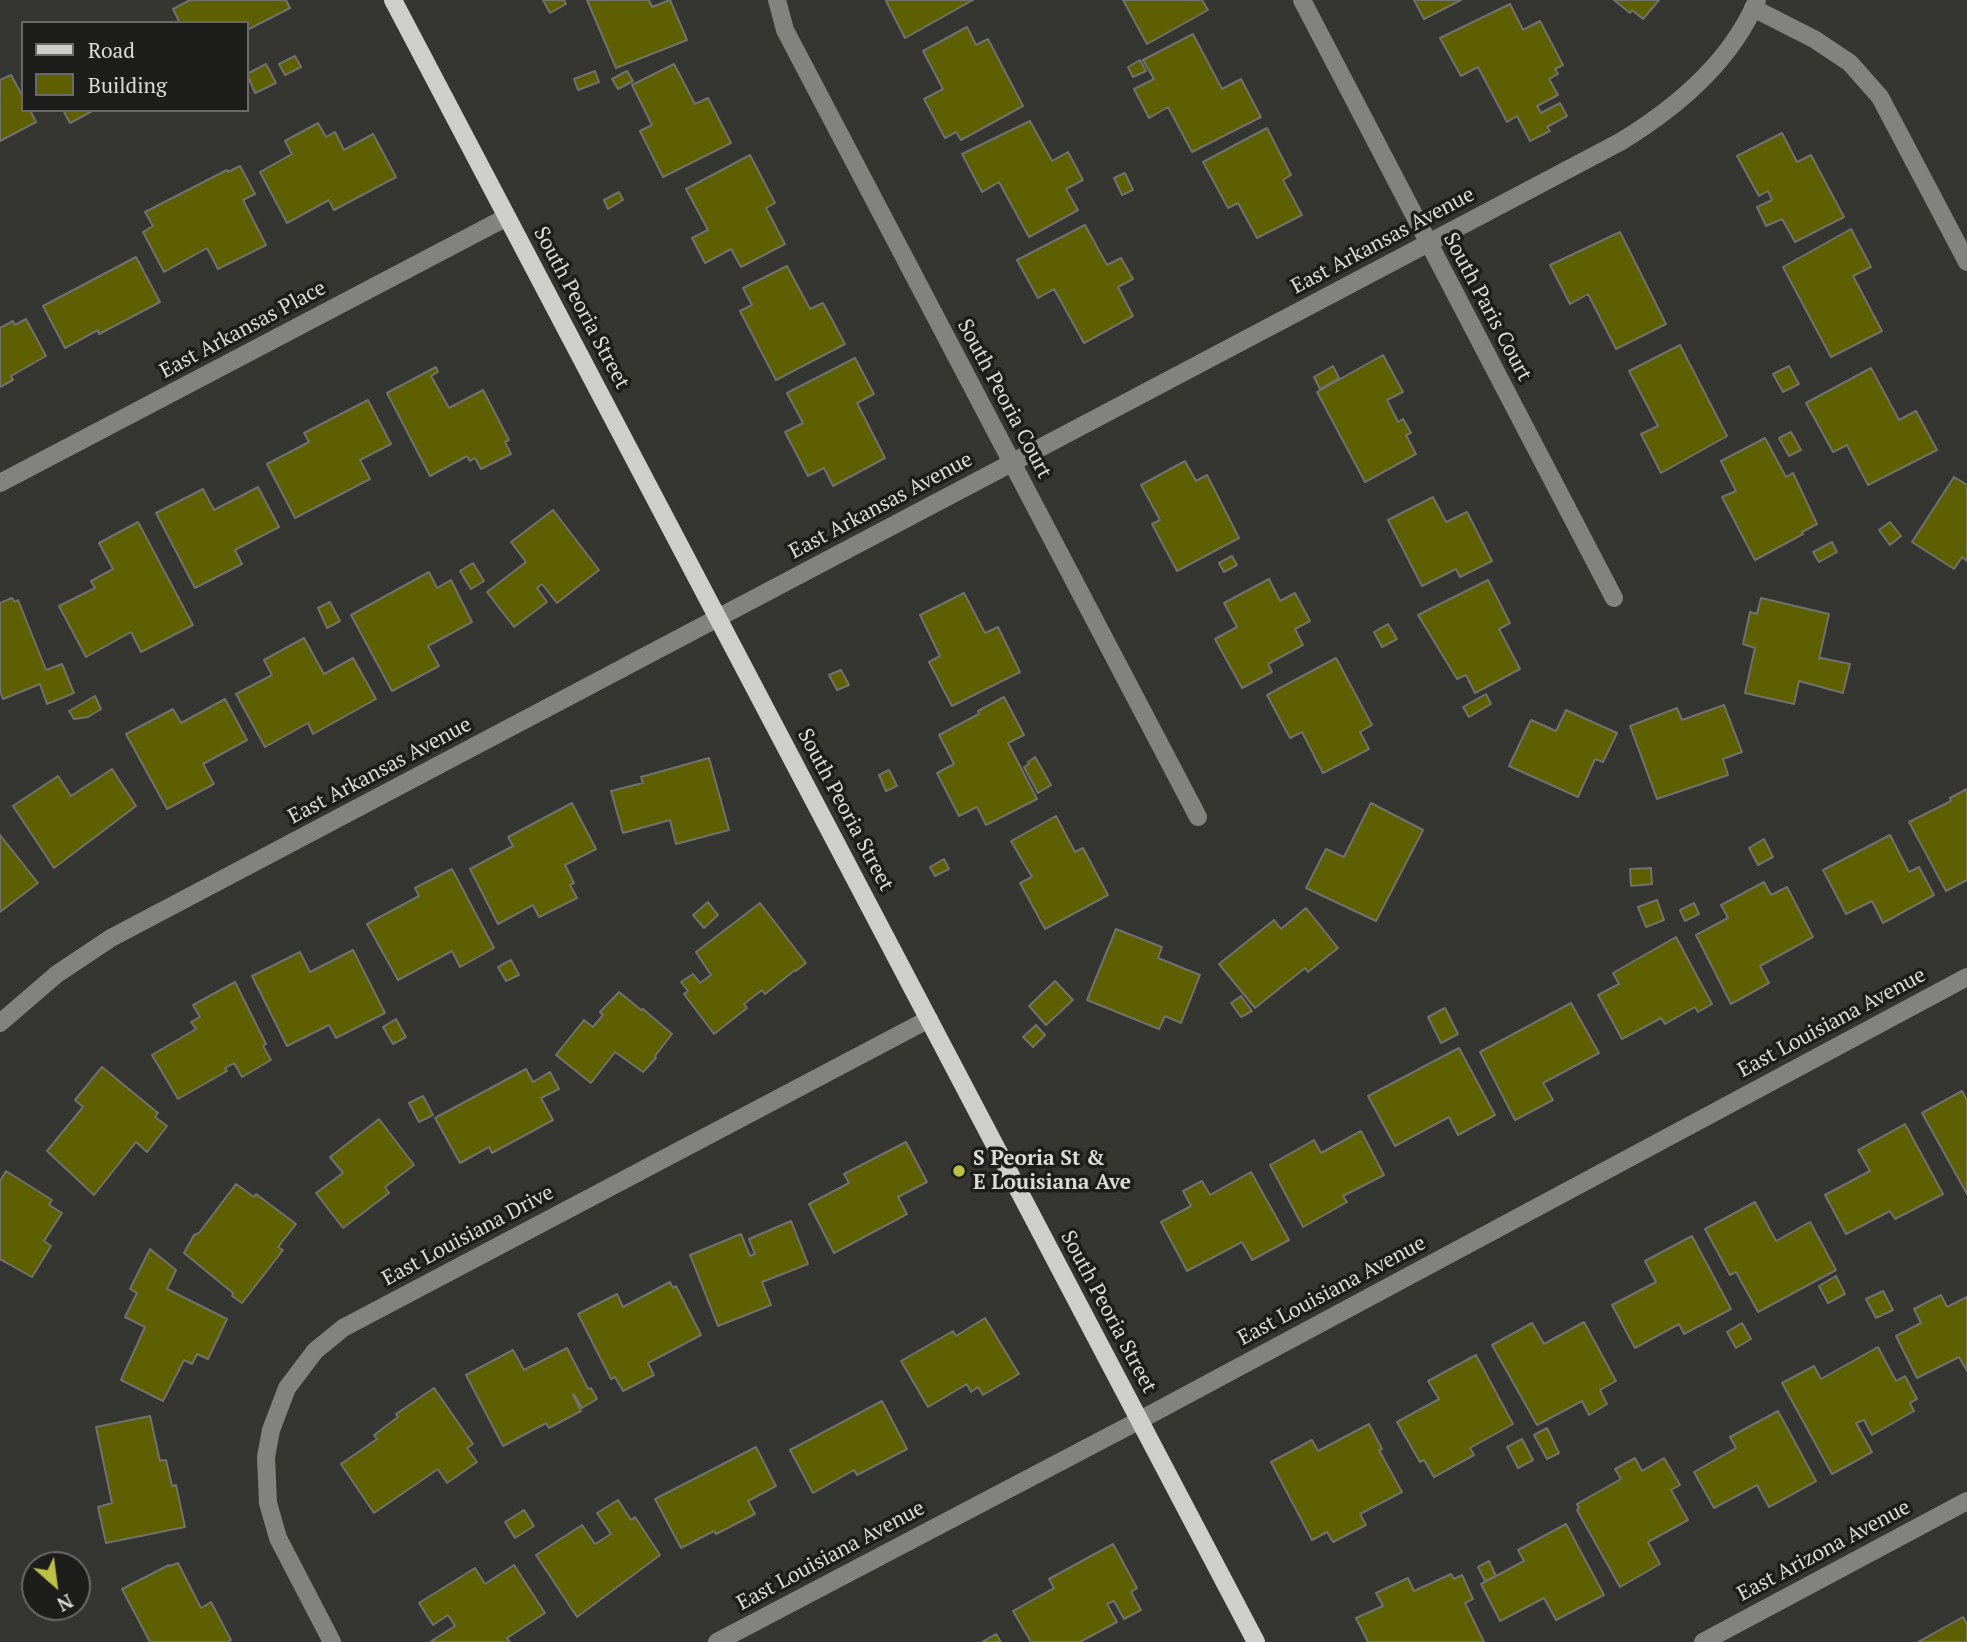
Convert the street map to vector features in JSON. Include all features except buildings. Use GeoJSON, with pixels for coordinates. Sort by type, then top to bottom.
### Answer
{"type":"FeatureCollection","features":[{"type":"Feature","properties":{"kind":"main road","name":"South Peoria Street"},"geometry":{"type":"LineString","coordinates":[[393,0],[1256,1642]]}},
{"type":"Feature","properties":{"kind":"street","name":"South Peoria Court"},"geometry":{"type":"LineString","coordinates":[[777,0],[785,30],[1198,817]]}},
{"type":"Feature","properties":{"kind":"street","name":"South Paris Court"},"geometry":{"type":"LineString","coordinates":[[1302,0],[1614,598]]}},
{"type":"Feature","properties":{"kind":"street","name":"East Arkansas Avenue"},"geometry":{"type":"LineString","coordinates":[[0,1023],[57,974],[111,938],[1620,142],[1658,119],[1695,87],[1720,59],[1755,4]]}},
{"type":"Feature","properties":{"kind":"street"},"geometry":{"type":"LineString","coordinates":[[1755,4],[1850,63],[1880,97],[1967,262]]}},
{"type":"Feature","properties":{"kind":"street","name":"East Arkansas Place"},"geometry":{"type":"LineString","coordinates":[[0,483],[507,218]]}},
{"type":"Feature","properties":{"kind":"street","name":"East Louisiana Avenue"},"geometry":{"type":"LineString","coordinates":[[718,1642],[1140,1420],[1967,977]]}},
{"type":"Feature","properties":{"kind":"street","name":"East Louisiana Drive"},"geometry":{"type":"LineString","coordinates":[[332,1642],[278,1538],[268,1503],[266,1457],[271,1430],[287,1388],[314,1351],[343,1328],[929,1019]]}},
{"type":"Feature","properties":{"kind":"street","name":"East Arizona Avenue"},"geometry":{"type":"LineString","coordinates":[[1703,1642],[1967,1500]]}},
{"type":"Feature","properties":{"kind":"place","name":"S Peoria St & E Louisiana Ave"},"geometry":{"type":"Point","coordinates":[959,1171]}}]}
